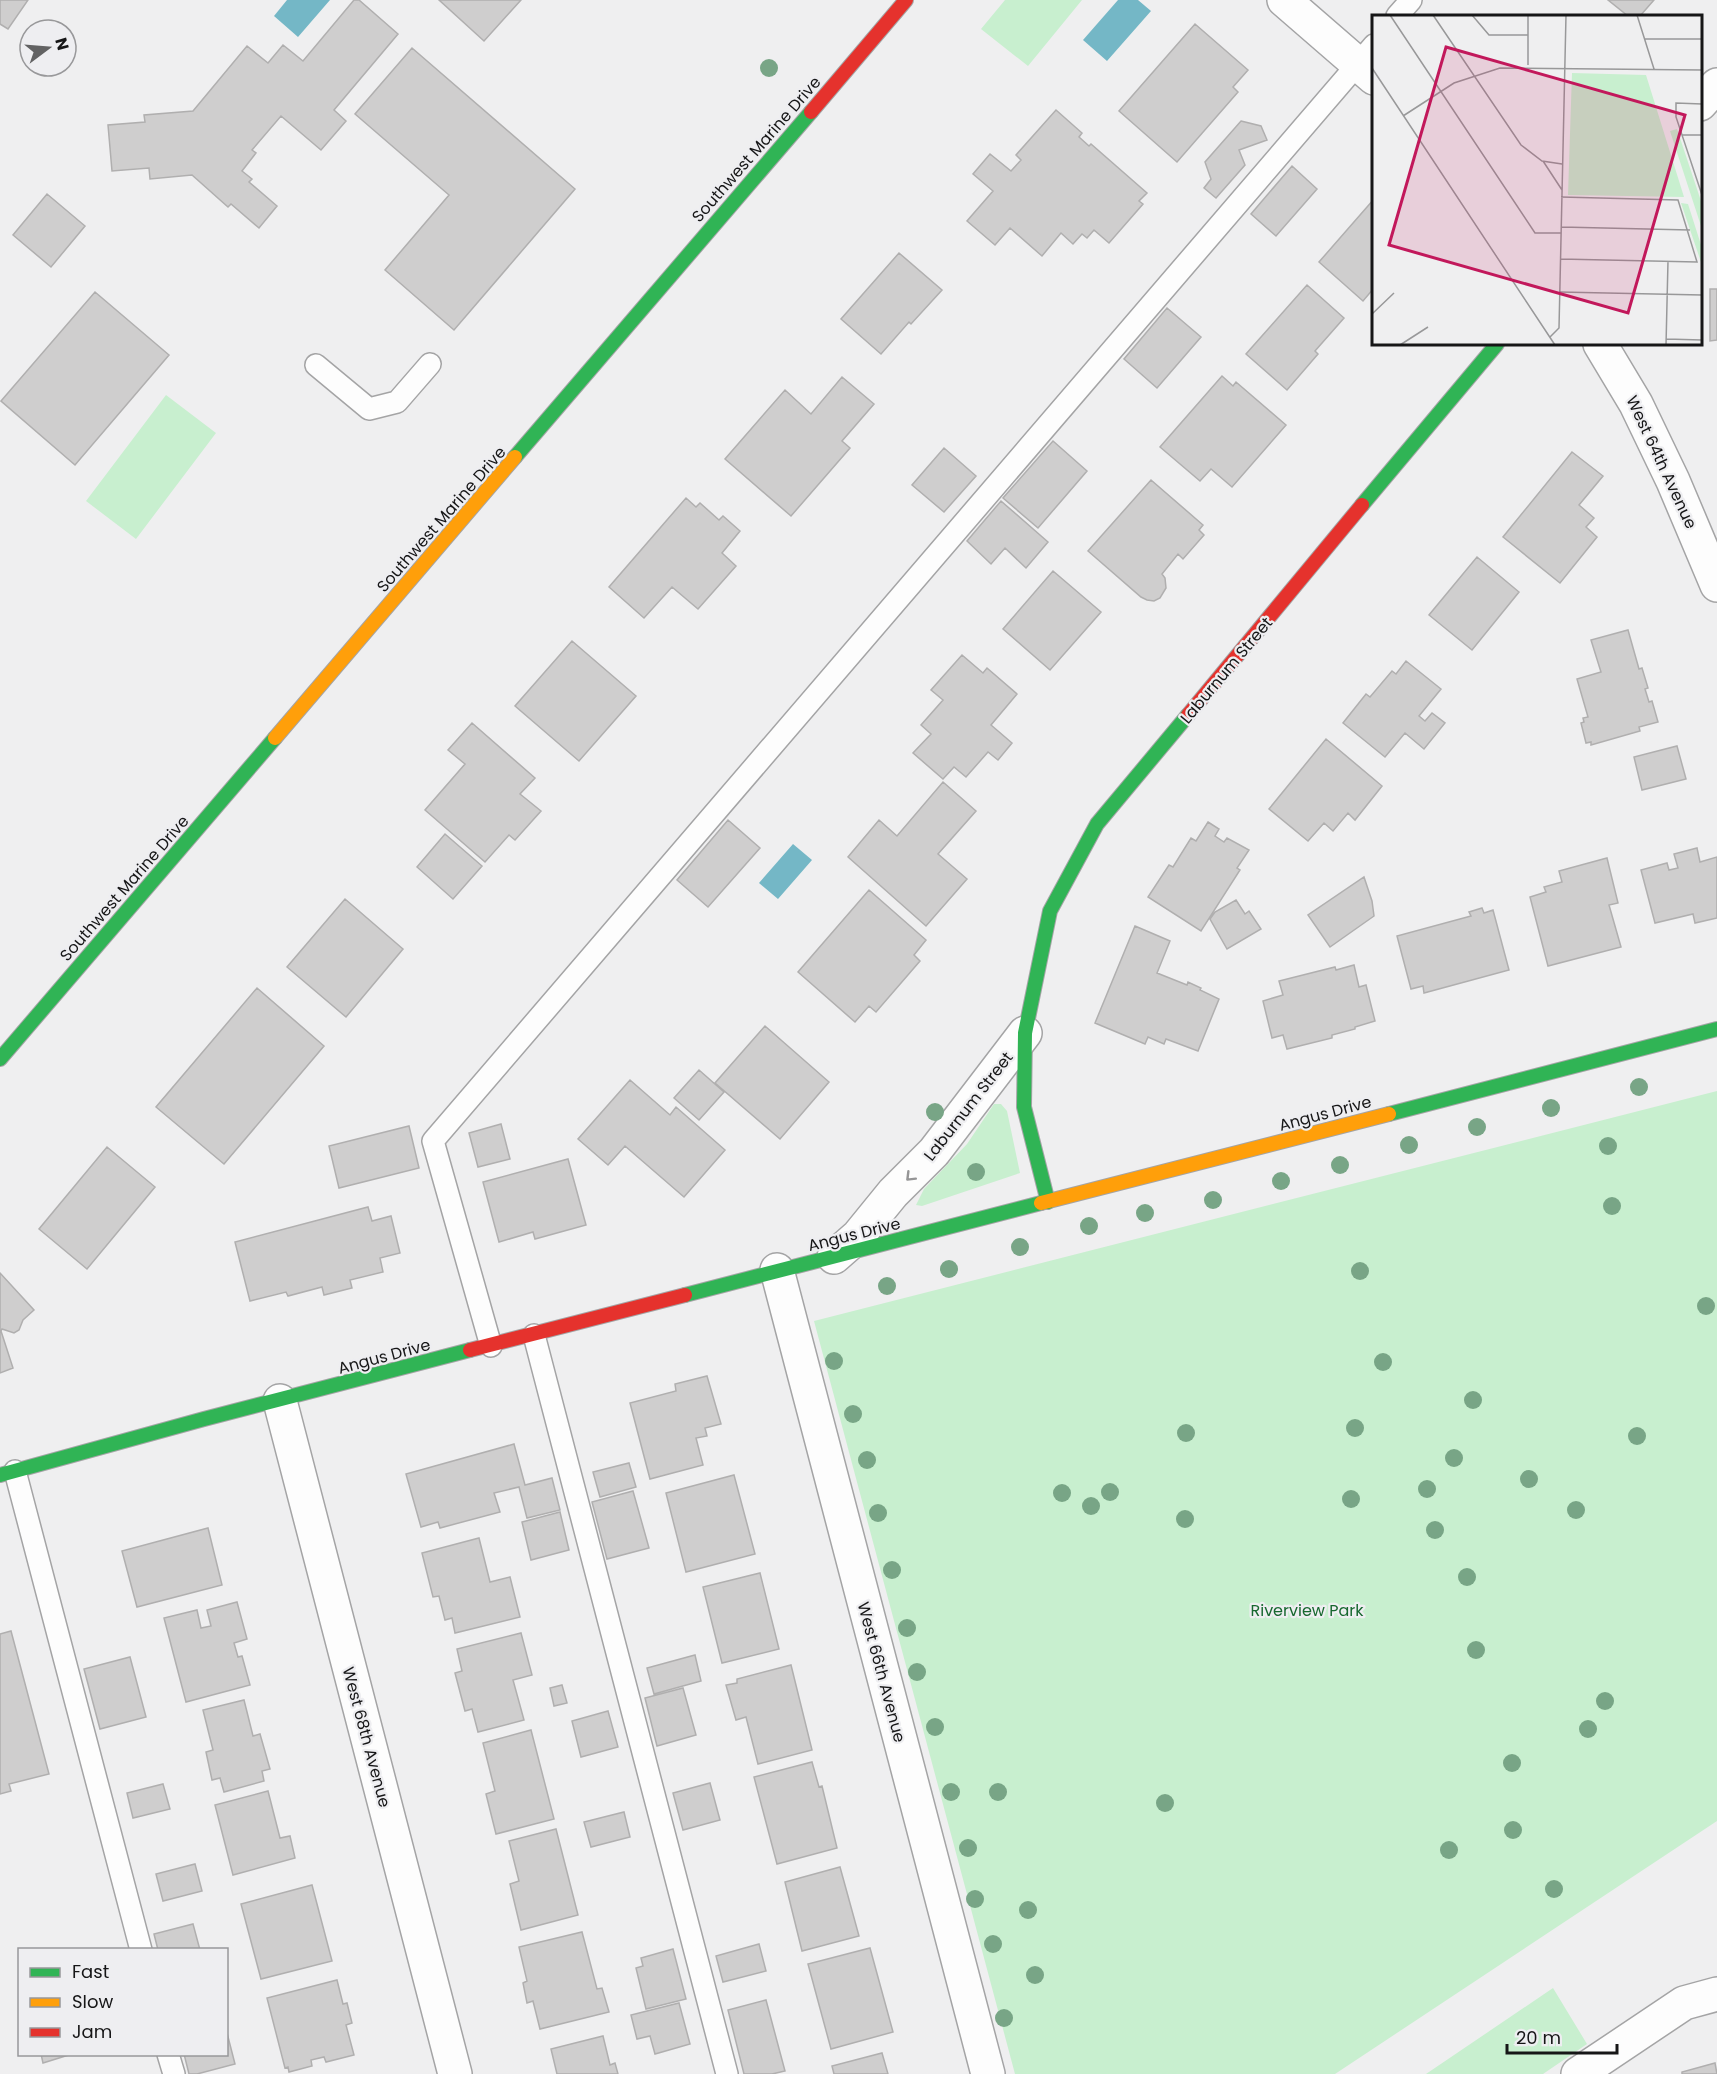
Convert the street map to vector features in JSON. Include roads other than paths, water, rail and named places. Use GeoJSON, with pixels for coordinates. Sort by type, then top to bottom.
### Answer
{"type":"FeatureCollection","features":[{"type":"Feature","properties":{"kind":"street","name":"Southwest Marine Drive"},"geometry":{"type":"LineString","coordinates":[[0,1059],[906,0]]}},
{"type":"Feature","properties":{"kind":"street"},"geometry":{"type":"LineString","coordinates":[[1284,0],[1368,62]]}},
{"type":"Feature","properties":{"kind":"street"},"geometry":{"type":"LineString","coordinates":[[1702,103],[1717,84]]}},
{"type":"Feature","properties":{"kind":"street","name":"Laburnum Street"},"geometry":{"type":"LineString","coordinates":[[1048,1202],[1024,1107],[1025,1033],[1050,911],[1097,824],[1496,345]]}},
{"type":"Feature","properties":{"kind":"street","name":"West 64th Avenue"},"geometry":{"type":"LineString","coordinates":[[1601,345],[1636,404],[1673,481],[1717,585]]}},
{"type":"Feature","properties":{"kind":"street","name":"Angus Drive"},"geometry":{"type":"LineString","coordinates":[[8,1473],[98,1447],[777,1270],[1717,1029]]}},
{"type":"Feature","properties":{"kind":"street","name":"Laburnum Street"},"geometry":{"type":"LineString","coordinates":[[834,1257],[858,1236],[893,1193],[934,1152],[1025,1033]]}},
{"type":"Feature","properties":{"kind":"street","name":"West 66th Avenue"},"geometry":{"type":"LineString","coordinates":[[777,1270],[988,2074]]}},
{"type":"Feature","properties":{"kind":"street","name":"West 68th Avenue"},"geometry":{"type":"LineString","coordinates":[[280,1401],[455,2074]]}},
{"type":"Feature","properties":{"kind":"street"},"geometry":{"type":"LineString","coordinates":[[1578,2074],[1684,2003],[1717,1994]]}},
{"type":"Feature","properties":{"kind":"lane"},"geometry":{"type":"LineString","coordinates":[[1398,15],[1411,0]]}},
{"type":"Feature","properties":{"kind":"lane"},"geometry":{"type":"LineString","coordinates":[[491,1346],[433,1141],[1368,62]]}},
{"type":"Feature","properties":{"kind":"lane"},"geometry":{"type":"LineString","coordinates":[[316,365],[369,409],[397,402],[430,364]]}},
{"type":"Feature","properties":{"kind":"lane"},"geometry":{"type":"LineString","coordinates":[[534,1335],[727,2074]]}},
{"type":"Feature","properties":{"kind":"lane"},"geometry":{"type":"LineString","coordinates":[[8,1473],[140,1948]]}},
{"type":"Feature","properties":{"kind":"lane"},"geometry":{"type":"LineString","coordinates":[[168,2056],[174,2074]]}},
{"type":"Feature","properties":{"kind":"water"},"geometry":{"type":"Polygon","coordinates":[[[287,0],[330,0],[298,37],[274,16],[287,0]]]}},
{"type":"Feature","properties":{"kind":"water"},"geometry":{"type":"Polygon","coordinates":[[[1118,0],[1138,0],[1151,11],[1107,61],[1083,40],[1118,0]]]}},
{"type":"Feature","properties":{"kind":"water"},"geometry":{"type":"Polygon","coordinates":[[[793,844],[812,860],[778,899],[759,883],[793,844]]]}},
{"type":"Feature","properties":{"kind":"park label","name":"Riverview Park"},"geometry":{"type":"Point","coordinates":[1307,1610]}}]}
